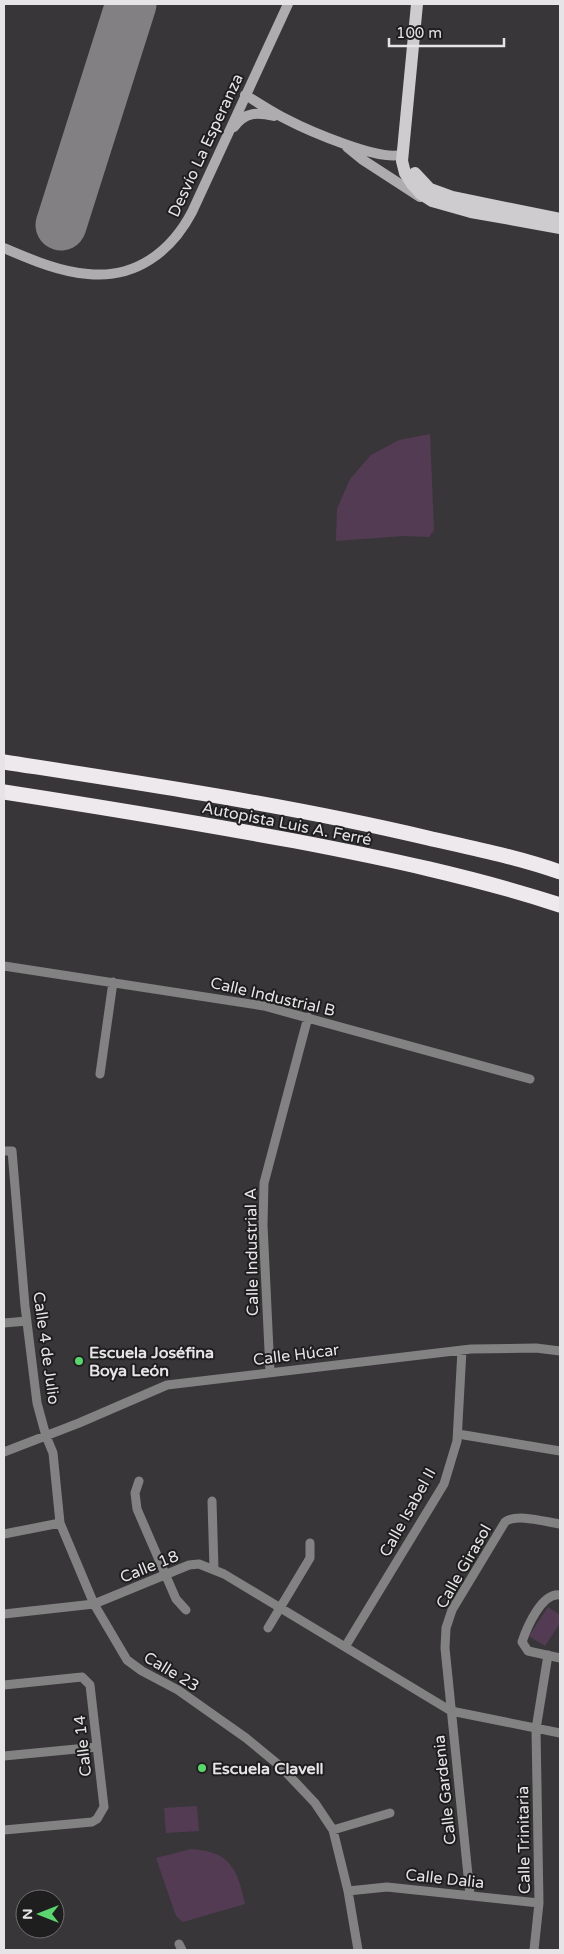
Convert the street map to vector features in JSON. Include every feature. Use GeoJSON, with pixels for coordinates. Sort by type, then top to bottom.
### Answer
{"type":"FeatureCollection","features":[{"type":"Feature","properties":{"kind":"highway","name":"Autopista Luis A. Ferré"},"geometry":{"type":"LineString","coordinates":[[4,762],[214,795],[344,818],[494,853],[560,872]]}},
{"type":"Feature","properties":{"kind":"highway","name":"Autopista Luis A. Ferré"},"geometry":{"type":"LineString","coordinates":[[4,792],[181,820],[331,848],[413,865],[539,898],[560,906]]}},
{"type":"Feature","properties":{"kind":"highway"},"geometry":{"type":"LineString","coordinates":[[494,853],[525,854],[560,864]]}},
{"type":"Feature","properties":{"kind":"main road","name":"Desvío La Esperanza"},"geometry":{"type":"LineString","coordinates":[[4,248],[64,270],[100,275],[123,271],[145,263],[164,250],[183,228],[288,4]]}},
{"type":"Feature","properties":{"kind":"main road"},"geometry":{"type":"LineString","coordinates":[[417,4],[403,168],[408,177],[426,198]]}},
{"type":"Feature","properties":{"kind":"main road"},"geometry":{"type":"LineString","coordinates":[[245,96],[286,119],[342,144],[381,154],[398,156],[403,154]]}},
{"type":"Feature","properties":{"kind":"main road"},"geometry":{"type":"LineString","coordinates":[[226,138],[238,121],[250,114],[264,113],[286,119]]}},
{"type":"Feature","properties":{"kind":"main road"},"geometry":{"type":"LineString","coordinates":[[342,144],[418,196],[471,212],[560,228]]}},
{"type":"Feature","properties":{"kind":"main road"},"geometry":{"type":"LineString","coordinates":[[403,154],[424,184],[437,192],[474,202],[560,219]]}},
{"type":"Feature","properties":{"kind":"street","name":"Calle Industrial B"},"geometry":{"type":"LineString","coordinates":[[4,966],[242,1001],[308,1017],[530,1079]]}},
{"type":"Feature","properties":{"kind":"street"},"geometry":{"type":"LineString","coordinates":[[100,1074],[113,982]]}},
{"type":"Feature","properties":{"kind":"street","name":"Calle Industrial A"},"geometry":{"type":"LineString","coordinates":[[270,1371],[263,1225],[264,1183],[308,1017]]}},
{"type":"Feature","properties":{"kind":"street","name":"Calle 4 de Julio"},"geometry":{"type":"LineString","coordinates":[[4,1151],[12,1151],[27,1321],[37,1403],[46,1436]]}},
{"type":"Feature","properties":{"kind":"street"},"geometry":{"type":"LineString","coordinates":[[4,1324],[27,1321]]}},
{"type":"Feature","properties":{"kind":"street","name":"Calle Húcar"},"geometry":{"type":"LineString","coordinates":[[4,1452],[167,1384],[462,1350],[536,1348],[560,1351]]}},
{"type":"Feature","properties":{"kind":"street","name":"Calle Isabel II"},"geometry":{"type":"LineString","coordinates":[[345,1647],[444,1484],[458,1434],[462,1350]]}},
{"type":"Feature","properties":{"kind":"street"},"geometry":{"type":"LineString","coordinates":[[458,1434],[560,1452]]}},
{"type":"Feature","properties":{"kind":"street","name":"Calle 23"},"geometry":{"type":"LineString","coordinates":[[46,1436],[53,1453],[60,1523],[94,1604],[120,1652],[142,1671],[178,1690],[246,1738],[280,1766],[315,1803],[333,1830],[348,1890],[358,1950]]}},
{"type":"Feature","properties":{"kind":"street"},"geometry":{"type":"LineString","coordinates":[[139,1481],[135,1493],[137,1509],[176,1599],[186,1610]]}},
{"type":"Feature","properties":{"kind":"street"},"geometry":{"type":"LineString","coordinates":[[212,1501],[214,1569]]}},
{"type":"Feature","properties":{"kind":"street","name":"Calle Girasol"},"geometry":{"type":"LineString","coordinates":[[451,1711],[445,1648],[446,1628],[452,1610],[510,1518],[560,1524]]}},
{"type":"Feature","properties":{"kind":"street"},"geometry":{"type":"LineString","coordinates":[[4,1534],[60,1523]]}},
{"type":"Feature","properties":{"kind":"street"},"geometry":{"type":"LineString","coordinates":[[268,1628],[310,1558],[310,1543]]}},
{"type":"Feature","properties":{"kind":"street","name":"Calle 18"},"geometry":{"type":"LineString","coordinates":[[4,1614],[94,1604],[165,1574],[189,1565],[199,1564],[214,1569],[281,1607],[451,1711],[560,1733]]}},
{"type":"Feature","properties":{"kind":"street"},"geometry":{"type":"LineString","coordinates":[[560,1595],[554,1594],[546,1597],[526,1628],[522,1642],[528,1651],[560,1658]]}},
{"type":"Feature","properties":{"kind":"street","name":"Calle Trinitaria"},"geometry":{"type":"LineString","coordinates":[[534,1950],[539,1903],[536,1729],[548,1655]]}},
{"type":"Feature","properties":{"kind":"street","name":"Calle 14"},"geometry":{"type":"LineString","coordinates":[[4,1685],[82,1677],[90,1685],[104,1807],[97,1819],[92,1822],[4,1830]]}},
{"type":"Feature","properties":{"kind":"street","name":"Calle Gardenia"},"geometry":{"type":"LineString","coordinates":[[451,1711],[470,1896]]}},
{"type":"Feature","properties":{"kind":"street"},"geometry":{"type":"LineString","coordinates":[[4,1756],[97,1747]]}},
{"type":"Feature","properties":{"kind":"street"},"geometry":{"type":"LineString","coordinates":[[333,1830],[390,1813]]}},
{"type":"Feature","properties":{"kind":"street","name":"Calle Dalia"},"geometry":{"type":"LineString","coordinates":[[348,1890],[387,1887],[539,1903]]}},
{"type":"Feature","properties":{"kind":"shaded area"},"geometry":{"type":"Polygon","coordinates":[[[430,434],[434,530],[429,537],[403,536],[336,541],[337,509],[350,479],[371,455],[399,440],[430,434]]]}},
{"type":"Feature","properties":{"kind":"shaded area"},"geometry":{"type":"Polygon","coordinates":[[[548,1607],[560,1615],[560,1623],[545,1646],[529,1636],[548,1607]]]}},
{"type":"Feature","properties":{"kind":"shaded area"},"geometry":{"type":"Polygon","coordinates":[[[197,1806],[199,1831],[166,1833],[164,1808],[197,1806]]]}},
{"type":"Feature","properties":{"kind":"shaded area"},"geometry":{"type":"Polygon","coordinates":[[[191,1849],[215,1854],[224,1858],[230,1864],[239,1881],[245,1904],[183,1922],[176,1916],[156,1858],[191,1849]]]}},
{"type":"Feature","properties":{"kind":"runway"},"geometry":{"type":"LineString","coordinates":[[61,225],[131,4]]}},
{"type":"Feature","properties":{"kind":"place","name":"Escuela Joséfina Boya León"},"geometry":{"type":"Point","coordinates":[79,1361]}},
{"type":"Feature","properties":{"kind":"place","name":"Escuela Clavell"},"geometry":{"type":"Point","coordinates":[202,1768]}}]}
